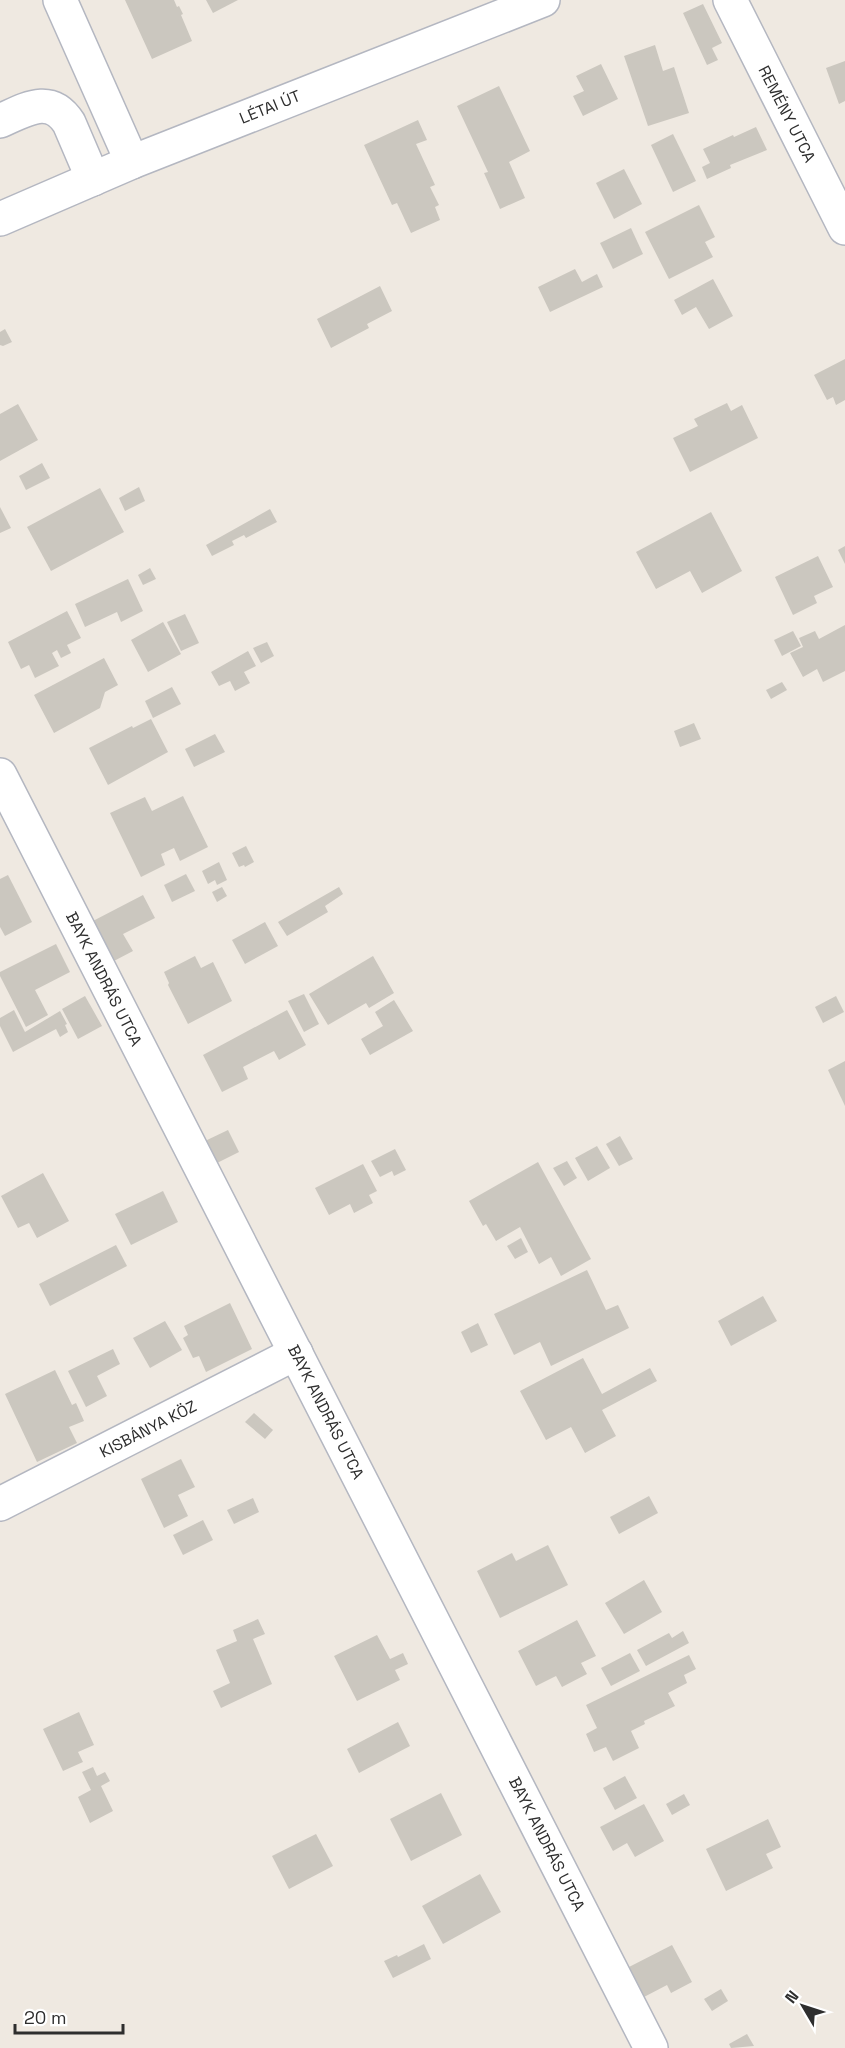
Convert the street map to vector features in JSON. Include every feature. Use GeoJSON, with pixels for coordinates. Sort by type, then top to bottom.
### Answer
{"type":"FeatureCollection","features":[{"type":"Feature","properties":{"kind":"street"},"geometry":{"type":"LineString","coordinates":[[60,0],[132,162]]}},
{"type":"Feature","properties":{"kind":"street","name":"LÉTAI ÚT"},"geometry":{"type":"LineString","coordinates":[[0,219],[132,162],[543,0]]}},
{"type":"Feature","properties":{"kind":"street","name":"REMÉNY UTCA"},"geometry":{"type":"LineString","coordinates":[[730,0],[845,228]]}},
{"type":"Feature","properties":{"kind":"street"},"geometry":{"type":"LineString","coordinates":[[0,121],[37,106],[56,109],[69,123],[93,178]]}},
{"type":"Feature","properties":{"kind":"street","name":"BAYK ANDRÁS UTCA"},"geometry":{"type":"LineString","coordinates":[[0,775],[651,2048]]}},
{"type":"Feature","properties":{"kind":"street","name":"KISBÁNYA KÖZ"},"geometry":{"type":"LineString","coordinates":[[0,1504],[296,1353]]}},
{"type":"Feature","properties":{"kind":"building"},"geometry":{"type":"Polygon","coordinates":[[[125,0],[174,0],[183,14],[181,15],[192,41],[152,59],[125,0]]]}},
{"type":"Feature","properties":{"kind":"building"},"geometry":{"type":"Polygon","coordinates":[[[206,0],[238,0],[213,13],[206,0]]]}},
{"type":"Feature","properties":{"kind":"building"},"geometry":{"type":"Polygon","coordinates":[[[703,4],[722,43],[712,48],[718,60],[707,65],[683,13],[703,4]]]}},
{"type":"Feature","properties":{"kind":"building"},"geometry":{"type":"Polygon","coordinates":[[[655,45],[663,71],[674,67],[689,113],[648,126],[624,56],[655,45]]]}},
{"type":"Feature","properties":{"kind":"building"},"geometry":{"type":"Polygon","coordinates":[[[845,61],[845,101],[839,104],[826,68],[845,61]]]}},
{"type":"Feature","properties":{"kind":"building"},"geometry":{"type":"Polygon","coordinates":[[[601,64],[618,99],[583,116],[573,96],[584,91],[576,76],[601,64]]]}},
{"type":"Feature","properties":{"kind":"building"},"geometry":{"type":"Polygon","coordinates":[[[499,86],[530,151],[509,162],[525,198],[500,209],[484,173],[488,172],[457,106],[499,86]]]}},
{"type":"Feature","properties":{"kind":"building"},"geometry":{"type":"Polygon","coordinates":[[[418,120],[427,140],[416,144],[435,185],[430,187],[439,205],[435,207],[440,220],[411,233],[397,203],[392,205],[364,145],[418,120]]]}},
{"type":"Feature","properties":{"kind":"building"},"geometry":{"type":"Polygon","coordinates":[[[756,127],[767,150],[730,165],[731,168],[707,179],[702,167],[710,163],[703,149],[756,127]]]}},
{"type":"Feature","properties":{"kind":"building"},"geometry":{"type":"Polygon","coordinates":[[[673,134],[696,181],[673,192],[651,145],[673,134]]]}},
{"type":"Feature","properties":{"kind":"building"},"geometry":{"type":"Polygon","coordinates":[[[624,169],[642,204],[614,219],[596,183],[624,169]]]}},
{"type":"Feature","properties":{"kind":"building"},"geometry":{"type":"Polygon","coordinates":[[[699,205],[715,237],[705,242],[713,257],[669,279],[645,232],[699,205]]]}},
{"type":"Feature","properties":{"kind":"building"},"geometry":{"type":"Polygon","coordinates":[[[631,228],[643,254],[613,269],[600,243],[631,228]]]}},
{"type":"Feature","properties":{"kind":"building"},"geometry":{"type":"Polygon","coordinates":[[[575,269],[582,282],[597,274],[603,287],[550,312],[538,287],[575,269]]]}},
{"type":"Feature","properties":{"kind":"building"},"geometry":{"type":"Polygon","coordinates":[[[713,279],[733,316],[709,329],[696,307],[682,315],[674,300],[713,279]]]}},
{"type":"Feature","properties":{"kind":"building"},"geometry":{"type":"Polygon","coordinates":[[[380,286],[392,311],[367,324],[369,328],[331,348],[317,319],[380,286]]]}},
{"type":"Feature","properties":{"kind":"building"},"geometry":{"type":"Polygon","coordinates":[[[5,329],[12,342],[3,346],[0,345],[0,332],[5,329]]]}},
{"type":"Feature","properties":{"kind":"building"},"geometry":{"type":"Polygon","coordinates":[[[845,359],[845,400],[836,405],[833,397],[827,400],[814,375],[845,359]]]}},
{"type":"Feature","properties":{"kind":"building"},"geometry":{"type":"Polygon","coordinates":[[[727,403],[731,411],[742,405],[758,438],[690,472],[673,438],[698,426],[694,419],[727,403]]]}},
{"type":"Feature","properties":{"kind":"building"},"geometry":{"type":"Polygon","coordinates":[[[18,404],[38,440],[0,461],[0,414],[18,404]]]}},
{"type":"Feature","properties":{"kind":"building"},"geometry":{"type":"Polygon","coordinates":[[[42,463],[50,478],[26,490],[19,476],[42,463]]]}},
{"type":"Feature","properties":{"kind":"building"},"geometry":{"type":"Polygon","coordinates":[[[139,487],[145,501],[125,511],[119,498],[139,487]]]}},
{"type":"Feature","properties":{"kind":"building"},"geometry":{"type":"Polygon","coordinates":[[[100,488],[124,532],[51,571],[27,527],[100,488]]]}},
{"type":"Feature","properties":{"kind":"building"},"geometry":{"type":"Polygon","coordinates":[[[0,507],[11,528],[0,533],[0,507]]]}},
{"type":"Feature","properties":{"kind":"building"},"geometry":{"type":"Polygon","coordinates":[[[270,509],[277,522],[246,538],[244,535],[232,541],[234,545],[212,556],[206,545],[270,509]]]}},
{"type":"Feature","properties":{"kind":"building"},"geometry":{"type":"Polygon","coordinates":[[[711,512],[742,571],[702,593],[690,571],[656,589],[636,552],[711,512]]]}},
{"type":"Feature","properties":{"kind":"building"},"geometry":{"type":"Polygon","coordinates":[[[845,546],[845,564],[838,550],[845,546]]]}},
{"type":"Feature","properties":{"kind":"building"},"geometry":{"type":"Polygon","coordinates":[[[818,556],[833,587],[814,596],[817,603],[793,615],[775,577],[818,556]]]}},
{"type":"Feature","properties":{"kind":"building"},"geometry":{"type":"Polygon","coordinates":[[[150,568],[156,579],[143,585],[138,575],[150,568]]]}},
{"type":"Feature","properties":{"kind":"building"},"geometry":{"type":"Polygon","coordinates":[[[128,579],[143,611],[121,622],[117,612],[85,627],[75,604],[128,579]]]}},
{"type":"Feature","properties":{"kind":"building"},"geometry":{"type":"Polygon","coordinates":[[[67,611],[81,638],[67,645],[71,653],[61,658],[57,650],[52,653],[59,666],[35,678],[29,665],[21,669],[8,642],[67,611]]]}},
{"type":"Feature","properties":{"kind":"building"},"geometry":{"type":"Polygon","coordinates":[[[185,614],[199,643],[181,651],[167,622],[185,614]]]}},
{"type":"Feature","properties":{"kind":"building"},"geometry":{"type":"Polygon","coordinates":[[[163,622],[181,654],[148,672],[131,640],[163,622]]]}},
{"type":"Feature","properties":{"kind":"building"},"geometry":{"type":"Polygon","coordinates":[[[845,625],[845,671],[823,682],[817,669],[803,677],[790,653],[803,647],[799,638],[815,631],[819,639],[845,625]]]}},
{"type":"Feature","properties":{"kind":"building"},"geometry":{"type":"Polygon","coordinates":[[[793,631],[801,646],[782,656],[774,640],[793,631]]]}},
{"type":"Feature","properties":{"kind":"building"},"geometry":{"type":"Polygon","coordinates":[[[267,642],[274,656],[261,663],[253,648],[267,642]]]}},
{"type":"Feature","properties":{"kind":"building"},"geometry":{"type":"Polygon","coordinates":[[[248,651],[256,666],[244,672],[250,683],[235,691],[230,681],[219,686],[211,672],[248,651]]]}},
{"type":"Feature","properties":{"kind":"building"},"geometry":{"type":"Polygon","coordinates":[[[104,658],[118,685],[105,692],[100,708],[54,733],[34,695],[104,658]]]}},
{"type":"Feature","properties":{"kind":"building"},"geometry":{"type":"Polygon","coordinates":[[[782,682],[787,690],[771,699],[766,690],[782,682]]]}},
{"type":"Feature","properties":{"kind":"building"},"geometry":{"type":"Polygon","coordinates":[[[172,687],[181,704],[153,718],[145,701],[172,687]]]}},
{"type":"Feature","properties":{"kind":"building"},"geometry":{"type":"Polygon","coordinates":[[[151,719],[168,752],[108,785],[89,748],[151,719]]]}},
{"type":"Feature","properties":{"kind":"building"},"geometry":{"type":"Polygon","coordinates":[[[694,723],[701,739],[680,747],[674,731],[694,723]]]}},
{"type":"Feature","properties":{"kind":"building"},"geometry":{"type":"Polygon","coordinates":[[[215,734],[225,752],[194,767],[185,749],[215,734]]]}},
{"type":"Feature","properties":{"kind":"building"},"geometry":{"type":"Polygon","coordinates":[[[183,796],[208,847],[180,861],[174,848],[161,854],[165,865],[141,877],[110,813],[145,797],[152,811],[183,796]]]}},
{"type":"Feature","properties":{"kind":"building"},"geometry":{"type":"Polygon","coordinates":[[[246,846],[254,862],[245,867],[244,865],[239,867],[232,853],[246,846]]]}},
{"type":"Feature","properties":{"kind":"building"},"geometry":{"type":"Polygon","coordinates":[[[219,862],[227,880],[217,885],[215,880],[208,884],[202,871],[219,862]]]}},
{"type":"Feature","properties":{"kind":"building"},"geometry":{"type":"Polygon","coordinates":[[[186,874],[195,891],[172,902],[164,885],[186,874]]]}},
{"type":"Feature","properties":{"kind":"building"},"geometry":{"type":"Polygon","coordinates":[[[8,875],[32,922],[5,936],[0,927],[0,879],[8,875]]]}},
{"type":"Feature","properties":{"kind":"building"},"geometry":{"type":"Polygon","coordinates":[[[222,887],[227,896],[217,902],[212,892],[222,887]]]}},
{"type":"Feature","properties":{"kind":"building"},"geometry":{"type":"Polygon","coordinates":[[[339,887],[343,894],[325,906],[328,912],[287,936],[278,922],[339,887]]]}},
{"type":"Feature","properties":{"kind":"building"},"geometry":{"type":"Polygon","coordinates":[[[143,895],[155,918],[123,934],[133,951],[112,962],[91,922],[143,895]]]}},
{"type":"Feature","properties":{"kind":"building"},"geometry":{"type":"Polygon","coordinates":[[[265,922],[278,946],[245,964],[232,940],[265,922]]]}},
{"type":"Feature","properties":{"kind":"building"},"geometry":{"type":"Polygon","coordinates":[[[56,944],[70,972],[35,990],[48,1015],[26,1027],[0,972],[56,944]]]}},
{"type":"Feature","properties":{"kind":"building"},"geometry":{"type":"Polygon","coordinates":[[[195,956],[201,968],[213,962],[232,1001],[188,1024],[168,985],[164,972],[195,956]]]}},
{"type":"Feature","properties":{"kind":"building"},"geometry":{"type":"Polygon","coordinates":[[[373,956],[394,993],[369,1008],[366,1003],[328,1025],[309,994],[373,956]]]}},
{"type":"Feature","properties":{"kind":"building"},"geometry":{"type":"Polygon","coordinates":[[[304,994],[319,1024],[304,1032],[288,1001],[304,994]]]}},
{"type":"Feature","properties":{"kind":"building"},"geometry":{"type":"Polygon","coordinates":[[[85,996],[102,1026],[78,1039],[62,1009],[85,996]]]}},
{"type":"Feature","properties":{"kind":"building"},"geometry":{"type":"Polygon","coordinates":[[[836,996],[844,1012],[823,1023],[815,1007],[836,996]]]}},
{"type":"Feature","properties":{"kind":"building"},"geometry":{"type":"Polygon","coordinates":[[[394,1000],[413,1031],[370,1055],[361,1039],[383,1026],[375,1012],[394,1000]]]}},
{"type":"Feature","properties":{"kind":"building"},"geometry":{"type":"Polygon","coordinates":[[[14,1010],[25,1032],[60,1011],[67,1024],[65,1025],[68,1032],[60,1037],[56,1029],[13,1052],[0,1026],[0,1018],[14,1010]]]}},
{"type":"Feature","properties":{"kind":"building"},"geometry":{"type":"Polygon","coordinates":[[[287,1010],[306,1045],[279,1060],[274,1051],[243,1067],[248,1079],[222,1092],[203,1055],[287,1010]]]}},
{"type":"Feature","properties":{"kind":"building"},"geometry":{"type":"Polygon","coordinates":[[[845,1061],[845,1106],[828,1070],[845,1061]]]}},
{"type":"Feature","properties":{"kind":"building"},"geometry":{"type":"Polygon","coordinates":[[[228,1130],[239,1152],[217,1163],[205,1141],[228,1130]]]}},
{"type":"Feature","properties":{"kind":"building"},"geometry":{"type":"Polygon","coordinates":[[[620,1136],[633,1159],[619,1166],[606,1144],[620,1136]]]}},
{"type":"Feature","properties":{"kind":"building"},"geometry":{"type":"Polygon","coordinates":[[[597,1146],[610,1168],[588,1181],[575,1158],[597,1146]]]}},
{"type":"Feature","properties":{"kind":"building"},"geometry":{"type":"Polygon","coordinates":[[[395,1149],[406,1170],[394,1176],[392,1171],[380,1177],[371,1161],[395,1149]]]}},
{"type":"Feature","properties":{"kind":"building"},"geometry":{"type":"Polygon","coordinates":[[[567,1161],[577,1178],[564,1186],[553,1168],[567,1161]]]}},
{"type":"Feature","properties":{"kind":"building"},"geometry":{"type":"Polygon","coordinates":[[[538,1162],[591,1259],[561,1276],[551,1257],[539,1264],[520,1227],[496,1241],[486,1224],[483,1226],[469,1201],[538,1162]]]}},
{"type":"Feature","properties":{"kind":"building"},"geometry":{"type":"Polygon","coordinates":[[[363,1164],[377,1191],[369,1195],[373,1203],[354,1213],[350,1204],[329,1215],[315,1188],[363,1164]]]}},
{"type":"Feature","properties":{"kind":"building"},"geometry":{"type":"Polygon","coordinates":[[[43,1173],[69,1221],[37,1238],[29,1223],[18,1228],[1,1196],[43,1173]]]}},
{"type":"Feature","properties":{"kind":"building"},"geometry":{"type":"Polygon","coordinates":[[[163,1191],[178,1222],[131,1245],[115,1214],[163,1191]]]}},
{"type":"Feature","properties":{"kind":"building"},"geometry":{"type":"Polygon","coordinates":[[[521,1238],[528,1252],[515,1259],[507,1246],[521,1238]]]}},
{"type":"Feature","properties":{"kind":"building"},"geometry":{"type":"Polygon","coordinates":[[[116,1245],[127,1266],[50,1306],[39,1284],[116,1245]]]}},
{"type":"Feature","properties":{"kind":"building"},"geometry":{"type":"Polygon","coordinates":[[[587,1270],[606,1310],[618,1305],[629,1328],[551,1366],[540,1342],[514,1355],[494,1314],[587,1270]]]}},
{"type":"Feature","properties":{"kind":"building"},"geometry":{"type":"Polygon","coordinates":[[[763,1296],[777,1321],[731,1346],[718,1321],[763,1296]]]}},
{"type":"Feature","properties":{"kind":"building"},"geometry":{"type":"Polygon","coordinates":[[[230,1303],[252,1349],[206,1372],[199,1356],[193,1358],[183,1338],[188,1335],[184,1326],[230,1303]]]}},
{"type":"Feature","properties":{"kind":"building"},"geometry":{"type":"Polygon","coordinates":[[[165,1321],[182,1350],[150,1368],[133,1338],[165,1321]]]}},
{"type":"Feature","properties":{"kind":"building"},"geometry":{"type":"Polygon","coordinates":[[[478,1323],[488,1345],[471,1353],[461,1332],[478,1323]]]}},
{"type":"Feature","properties":{"kind":"building"},"geometry":{"type":"Polygon","coordinates":[[[113,1349],[120,1364],[97,1376],[107,1396],[86,1407],[68,1371],[113,1349]]]}},
{"type":"Feature","properties":{"kind":"building"},"geometry":{"type":"Polygon","coordinates":[[[583,1358],[602,1394],[650,1368],[657,1381],[602,1410],[616,1436],[585,1453],[571,1427],[546,1440],[520,1391],[583,1358]]]}},
{"type":"Feature","properties":{"kind":"building"},"geometry":{"type":"Polygon","coordinates":[[[55,1370],[72,1405],[76,1403],[84,1421],[69,1427],[77,1443],[37,1462],[5,1394],[55,1370]]]}},
{"type":"Feature","properties":{"kind":"building"},"geometry":{"type":"Polygon","coordinates":[[[254,1413],[273,1430],[265,1439],[245,1422],[254,1413]]]}},
{"type":"Feature","properties":{"kind":"building"},"geometry":{"type":"Polygon","coordinates":[[[181,1459],[195,1487],[178,1495],[188,1516],[164,1528],[141,1479],[181,1459]]]}},
{"type":"Feature","properties":{"kind":"building"},"geometry":{"type":"Polygon","coordinates":[[[649,1496],[658,1513],[619,1534],[610,1517],[649,1496]]]}},
{"type":"Feature","properties":{"kind":"building"},"geometry":{"type":"Polygon","coordinates":[[[253,1498],[259,1512],[234,1524],[227,1510],[253,1498]]]}},
{"type":"Feature","properties":{"kind":"building"},"geometry":{"type":"Polygon","coordinates":[[[203,1520],[213,1540],[183,1555],[173,1535],[203,1520]]]}},
{"type":"Feature","properties":{"kind":"building"},"geometry":{"type":"Polygon","coordinates":[[[548,1545],[568,1585],[500,1618],[477,1571],[512,1553],[516,1561],[548,1545]]]}},
{"type":"Feature","properties":{"kind":"building"},"geometry":{"type":"Polygon","coordinates":[[[644,1580],[662,1612],[624,1634],[605,1603],[644,1580]]]}},
{"type":"Feature","properties":{"kind":"building"},"geometry":{"type":"Polygon","coordinates":[[[258,1619],[265,1634],[253,1639],[272,1684],[221,1708],[213,1691],[230,1683],[216,1650],[237,1641],[233,1630],[258,1619]]]}},
{"type":"Feature","properties":{"kind":"building"},"geometry":{"type":"Polygon","coordinates":[[[577,1620],[596,1656],[581,1663],[587,1674],[562,1687],[556,1676],[536,1686],[518,1651],[577,1620]]]}},
{"type":"Feature","properties":{"kind":"building"},"geometry":{"type":"Polygon","coordinates":[[[683,1631],[689,1643],[646,1666],[637,1650],[669,1633],[672,1638],[683,1631]]]}},
{"type":"Feature","properties":{"kind":"building"},"geometry":{"type":"Polygon","coordinates":[[[377,1635],[390,1659],[403,1653],[408,1664],[395,1670],[400,1680],[357,1701],[334,1656],[377,1635]]]}},
{"type":"Feature","properties":{"kind":"building"},"geometry":{"type":"Polygon","coordinates":[[[630,1653],[640,1671],[611,1686],[601,1668],[630,1653]]]}},
{"type":"Feature","properties":{"kind":"building"},"geometry":{"type":"Polygon","coordinates":[[[689,1655],[696,1669],[684,1675],[687,1683],[668,1693],[675,1706],[644,1721],[645,1724],[631,1731],[639,1748],[613,1761],[606,1747],[594,1752],[586,1734],[597,1728],[586,1705],[689,1655]]]}},
{"type":"Feature","properties":{"kind":"building"},"geometry":{"type":"Polygon","coordinates":[[[79,1712],[94,1745],[78,1752],[83,1762],[63,1771],[43,1729],[79,1712]]]}},
{"type":"Feature","properties":{"kind":"building"},"geometry":{"type":"Polygon","coordinates":[[[398,1722],[410,1746],[359,1773],[347,1749],[398,1722]]]}},
{"type":"Feature","properties":{"kind":"building"},"geometry":{"type":"Polygon","coordinates":[[[93,1767],[97,1776],[105,1772],[110,1781],[101,1786],[113,1811],[90,1823],[78,1797],[91,1790],[82,1772],[93,1767]]]}},
{"type":"Feature","properties":{"kind":"building"},"geometry":{"type":"Polygon","coordinates":[[[625,1776],[637,1798],[615,1810],[603,1788],[625,1776]]]}},
{"type":"Feature","properties":{"kind":"building"},"geometry":{"type":"Polygon","coordinates":[[[441,1793],[462,1835],[411,1861],[390,1819],[441,1793]]]}},
{"type":"Feature","properties":{"kind":"building"},"geometry":{"type":"Polygon","coordinates":[[[684,1794],[690,1805],[672,1815],[666,1804],[684,1794]]]}},
{"type":"Feature","properties":{"kind":"building"},"geometry":{"type":"Polygon","coordinates":[[[644,1804],[664,1841],[635,1857],[627,1843],[613,1851],[600,1827],[644,1804]]]}},
{"type":"Feature","properties":{"kind":"building"},"geometry":{"type":"Polygon","coordinates":[[[768,1819],[781,1847],[766,1854],[773,1868],[726,1891],[706,1849],[768,1819]]]}},
{"type":"Feature","properties":{"kind":"building"},"geometry":{"type":"Polygon","coordinates":[[[316,1834],[333,1866],[289,1889],[272,1856],[316,1834]]]}},
{"type":"Feature","properties":{"kind":"building"},"geometry":{"type":"Polygon","coordinates":[[[480,1874],[501,1912],[443,1944],[422,1906],[480,1874]]]}},
{"type":"Feature","properties":{"kind":"building"},"geometry":{"type":"Polygon","coordinates":[[[424,1944],[431,1959],[393,1978],[384,1961],[424,1944]]]}},
{"type":"Feature","properties":{"kind":"building"},"geometry":{"type":"Polygon","coordinates":[[[672,1945],[692,1982],[671,1993],[667,1985],[644,1997],[629,1967],[672,1945]]]}},
{"type":"Feature","properties":{"kind":"building"},"geometry":{"type":"Polygon","coordinates":[[[721,1989],[728,2001],[712,2011],[704,1999],[721,1989]]]}},
{"type":"Feature","properties":{"kind":"building"},"geometry":{"type":"Polygon","coordinates":[[[747,2034],[754,2046],[731,2048],[729,2044],[747,2034]]]}}]}
